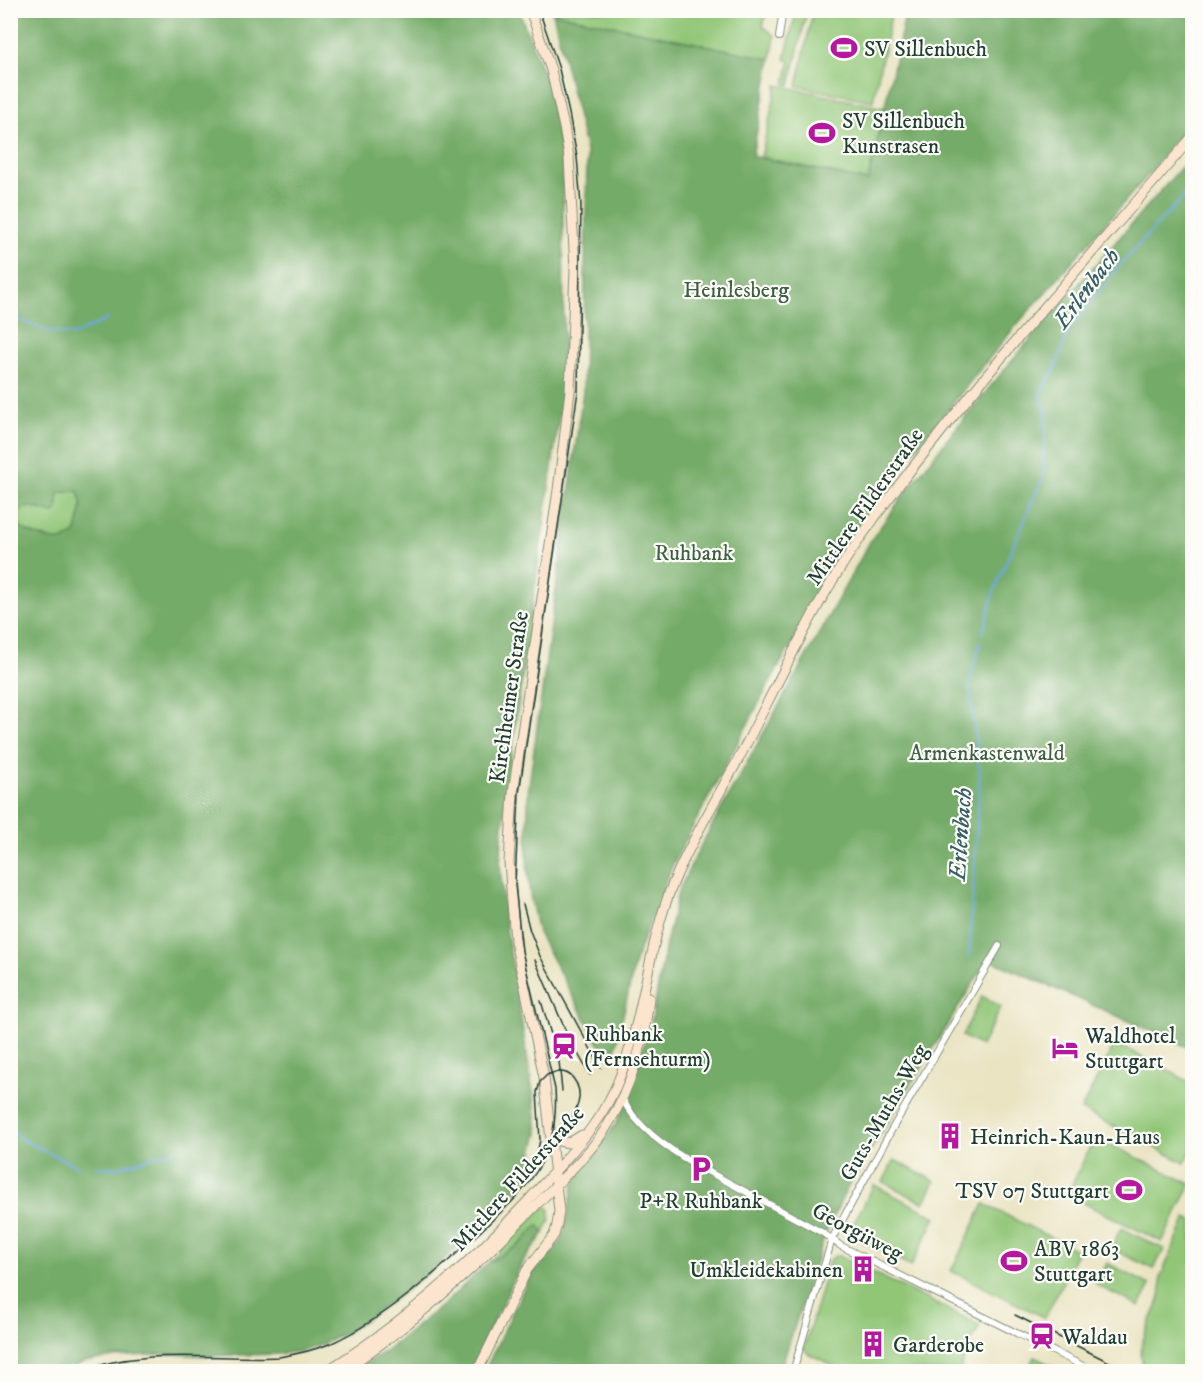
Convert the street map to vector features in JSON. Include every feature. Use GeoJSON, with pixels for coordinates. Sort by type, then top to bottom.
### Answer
{"type":"FeatureCollection","features":[{"type":"Feature","properties":{"kind":"main road","name":"Kirchheimer Straße"},"geometry":{"type":"LineString","coordinates":[[477,1371],[527,1270],[554,1234],[559,1210],[541,1061],[515,940],[509,851],[513,793],[567,420],[575,269],[571,179],[564,127],[551,70],[530,10]]}},
{"type":"Feature","properties":{"kind":"main road","name":"Mittlere Filderstraße"},"geometry":{"type":"LineString","coordinates":[[325,1371],[377,1338],[457,1273],[488,1244],[590,1131],[604,1111],[620,1078],[642,1005],[652,950],[674,880],[822,599],[863,534],[976,387],[1192,137]]}},
{"type":"Feature","properties":{"kind":"main road","name":"Mittlere Filderstraße"},"geometry":{"type":"LineString","coordinates":[[340,1371],[398,1332],[461,1279],[528,1215],[594,1145],[610,1122],[622,1098],[641,1040],[648,1003],[652,950]]}},
{"type":"Feature","properties":{"kind":"main road"},"geometry":{"type":"LineString","coordinates":[[620,1078],[622,1098]]}},
{"type":"Feature","properties":{"kind":"main road"},"geometry":{"type":"LineString","coordinates":[[551,1134],[559,1141],[569,1143],[590,1131]]}},
{"type":"Feature","properties":{"kind":"street"},"geometry":{"type":"LineString","coordinates":[[779,37],[783,10]]}},
{"type":"Feature","properties":{"kind":"street","name":"Guts-Muths-Weg"},"geometry":{"type":"LineString","coordinates":[[793,1371],[832,1239],[892,1129],[999,946]]}},
{"type":"Feature","properties":{"kind":"street","name":"Georgiiweg"},"geometry":{"type":"LineString","coordinates":[[622,1098],[639,1122],[675,1153],[832,1239],[1095,1371]]}},
{"type":"Feature","properties":{"kind":"green space","name":"SV Sillenbuch"},"geometry":{"type":"Polygon","coordinates":[[[813,10],[892,11],[873,101],[797,86],[813,10]]]}},
{"type":"Feature","properties":{"kind":"green space"},"geometry":{"type":"Polygon","coordinates":[[[10,11],[519,11],[547,83],[563,161],[564,383],[506,791],[500,864],[505,921],[538,1133],[529,1169],[524,1182],[514,1193],[483,1225],[434,1268],[395,1299],[345,1333],[323,1344],[303,1351],[277,1354],[206,1356],[164,1354],[114,1357],[84,1362],[65,1371],[11,1371],[10,11]],[[78,491],[59,493],[57,510],[53,513],[33,507],[22,508],[19,525],[27,532],[39,536],[52,540],[64,540],[76,532],[82,506],[78,491]]]}},
{"type":"Feature","properties":{"kind":"green space"},"geometry":{"type":"Polygon","coordinates":[[[552,11],[767,11],[763,26],[775,36],[771,59],[552,11]]]}},
{"type":"Feature","properties":{"kind":"green space"},"geometry":{"type":"Polygon","coordinates":[[[796,11],[807,11],[790,85],[785,84],[790,61],[785,59],[796,11]]]}},
{"type":"Feature","properties":{"kind":"green space","name":"Heinlesberg"},"geometry":{"type":"Polygon","coordinates":[[[906,11],[1192,11],[1192,119],[1148,175],[1014,328],[881,491],[776,671],[673,864],[636,958],[615,1051],[606,1057],[538,933],[530,895],[527,860],[528,793],[583,391],[587,155],[553,13],[771,59],[752,156],[868,181],[906,11]]]}},
{"type":"Feature","properties":{"kind":"green space","name":"SV Sillenbuch Kunstrasen"},"geometry":{"type":"Polygon","coordinates":[[[777,85],[884,108],[868,181],[761,157],[777,85]]]}},
{"type":"Feature","properties":{"kind":"green space","name":"Armenkastenwald"},"geometry":{"type":"Polygon","coordinates":[[[1192,155],[1192,1049],[988,959],[846,1190],[825,1235],[780,1371],[484,1372],[529,1278],[560,1242],[574,1183],[617,1122],[630,1090],[652,1019],[678,892],[700,847],[871,540],[946,440],[986,392],[1192,155]]]}},
{"type":"Feature","properties":{"kind":"green space"},"geometry":{"type":"Polygon","coordinates":[[[78,490],[82,506],[76,532],[67,539],[59,541],[45,538],[27,532],[19,525],[22,508],[33,507],[53,513],[57,510],[59,493],[78,490]]]}},
{"type":"Feature","properties":{"kind":"green space"},"geometry":{"type":"Polygon","coordinates":[[[982,996],[1001,1007],[981,1046],[962,1036],[982,996]]]}},
{"type":"Feature","properties":{"kind":"green space"},"geometry":{"type":"Polygon","coordinates":[[[1115,1043],[1192,1083],[1192,1149],[1185,1163],[1081,1110],[1115,1043]]]}},
{"type":"Feature","properties":{"kind":"green space","name":"TSV 07 Stuttgart"},"geometry":{"type":"Polygon","coordinates":[[[1095,1137],[1191,1184],[1162,1242],[1067,1195],[1095,1137]]]}},
{"type":"Feature","properties":{"kind":"green space"},"geometry":{"type":"Polygon","coordinates":[[[894,1160],[935,1181],[924,1203],[883,1182],[894,1160]]]}},
{"type":"Feature","properties":{"kind":"green space"},"geometry":{"type":"Polygon","coordinates":[[[874,1185],[936,1217],[911,1266],[848,1234],[874,1185]]]}},
{"type":"Feature","properties":{"kind":"green space","name":"ABV 1863 Stuttgart"},"geometry":{"type":"Polygon","coordinates":[[[984,1204],[1078,1251],[1045,1318],[951,1271],[984,1204]]]}},
{"type":"Feature","properties":{"kind":"green space"},"geometry":{"type":"Polygon","coordinates":[[[547,1207],[550,1210],[550,1220],[544,1233],[538,1226],[519,1245],[489,1262],[543,1208],[547,1207]]]}},
{"type":"Feature","properties":{"kind":"green space"},"geometry":{"type":"Polygon","coordinates":[[[1186,1218],[1192,1221],[1192,1371],[1145,1371],[1141,1359],[1142,1346],[1159,1301],[1160,1278],[1186,1218]]]}},
{"type":"Feature","properties":{"kind":"green space"},"geometry":{"type":"Polygon","coordinates":[[[538,1225],[544,1233],[522,1263],[470,1371],[354,1371],[391,1347],[445,1303],[489,1262],[519,1245],[538,1225]]]}},
{"type":"Feature","properties":{"kind":"green space"},"geometry":{"type":"Polygon","coordinates":[[[1121,1228],[1164,1249],[1154,1269],[1111,1249],[1121,1228]]]}},
{"type":"Feature","properties":{"kind":"green space"},"geometry":{"type":"Polygon","coordinates":[[[837,1255],[980,1325],[970,1342],[960,1371],[844,1371],[807,1353],[804,1348],[830,1259],[837,1255]]]}},
{"type":"Feature","properties":{"kind":"green space"},"geometry":{"type":"Polygon","coordinates":[[[1107,1263],[1150,1285],[1139,1306],[1096,1285],[1107,1263]]]}},
{"type":"Feature","properties":{"kind":"green space"},"geometry":{"type":"Polygon","coordinates":[[[1034,1357],[1064,1371],[1027,1371],[1034,1357]]]}},
{"type":"Feature","properties":{"kind":"waterway","name":"Erlenbach"},"geometry":{"type":"LineString","coordinates":[[983,633],[994,591],[1043,477],[1046,411],[1040,393],[1055,369],[1068,332],[1119,266],[1184,196],[1192,180]]}},
{"type":"Feature","properties":{"kind":"waterway"},"geometry":{"type":"LineString","coordinates":[[10,316],[48,331],[74,335],[108,319]]}},
{"type":"Feature","properties":{"kind":"waterway","name":"Erlenbach"},"geometry":{"type":"LineString","coordinates":[[969,956],[980,774],[969,685],[980,643]]}},
{"type":"Feature","properties":{"kind":"waterway"},"geometry":{"type":"LineString","coordinates":[[10,1124],[19,1138],[78,1167]]}},
{"type":"Feature","properties":{"kind":"waterway"},"geometry":{"type":"LineString","coordinates":[[96,1167],[115,1168],[175,1150]]}},
{"type":"Feature","properties":{"kind":"tram line"},"geometry":{"type":"LineString","coordinates":[[79,1372],[103,1364],[153,1357],[279,1357],[332,1343],[372,1321],[447,1262],[520,1193],[533,1176],[548,1149],[555,1120],[555,1089],[522,951],[515,885],[519,794],[578,391],[581,205],[577,157],[569,113],[559,69],[539,10]]}},
{"type":"Feature","properties":{"kind":"tram line"},"geometry":{"type":"LineString","coordinates":[[523,904],[540,956],[601,1068]]}},
{"type":"Feature","properties":{"kind":"tram line"},"geometry":{"type":"LineString","coordinates":[[535,960],[568,1036],[590,1075]]}},
{"type":"Feature","properties":{"kind":"tram line"},"geometry":{"type":"LineString","coordinates":[[541,1001],[559,1061],[562,1091]]}},
{"type":"Feature","properties":{"kind":"tram line"},"geometry":{"type":"LineString","coordinates":[[536,1159],[540,1140],[537,1092],[540,1082],[547,1075],[561,1072],[573,1078],[578,1087],[579,1096],[578,1105],[554,1146]]}},
{"type":"Feature","properties":{"kind":"tram line"},"geometry":{"type":"LineString","coordinates":[[1015,1315],[1111,1363]]}},
{"type":"Feature","properties":{"kind":"place","name":"SV Sillenbuch"},"geometry":{"type":"Point","coordinates":[844,48]}},
{"type":"Feature","properties":{"kind":"place","name":"SV Sillenbuch Kunstrasen"},"geometry":{"type":"Point","coordinates":[822,133]}},
{"type":"Feature","properties":{"kind":"place","name":"Ruhbank (Fernsehturm)"},"geometry":{"type":"Point","coordinates":[564,1046]}},
{"type":"Feature","properties":{"kind":"place","name":"Waldhotel Stuttgart"},"geometry":{"type":"Point","coordinates":[1065,1048]}},
{"type":"Feature","properties":{"kind":"place","name":"Heinrich-Kaun-Haus"},"geometry":{"type":"Point","coordinates":[950,1136]}},
{"type":"Feature","properties":{"kind":"place","name":"P+R Ruhbank"},"geometry":{"type":"Point","coordinates":[701,1169]}},
{"type":"Feature","properties":{"kind":"place","name":"TSV 07 Stuttgart"},"geometry":{"type":"Point","coordinates":[1129,1190]}},
{"type":"Feature","properties":{"kind":"place","name":"ABV 1863 Stuttgart"},"geometry":{"type":"Point","coordinates":[1014,1261]}},
{"type":"Feature","properties":{"kind":"place","name":"Umkleidekabinen"},"geometry":{"type":"Point","coordinates":[863,1269]}},
{"type":"Feature","properties":{"kind":"place","name":"Waldau"},"geometry":{"type":"Point","coordinates":[1042,1336]}},
{"type":"Feature","properties":{"kind":"place","name":"Garderobe"},"geometry":{"type":"Point","coordinates":[873,1344]}},
{"type":"Feature","properties":{"kind":"park label","name":"Ruhbank"},"geometry":{"type":"Point","coordinates":[694,552]}}]}
